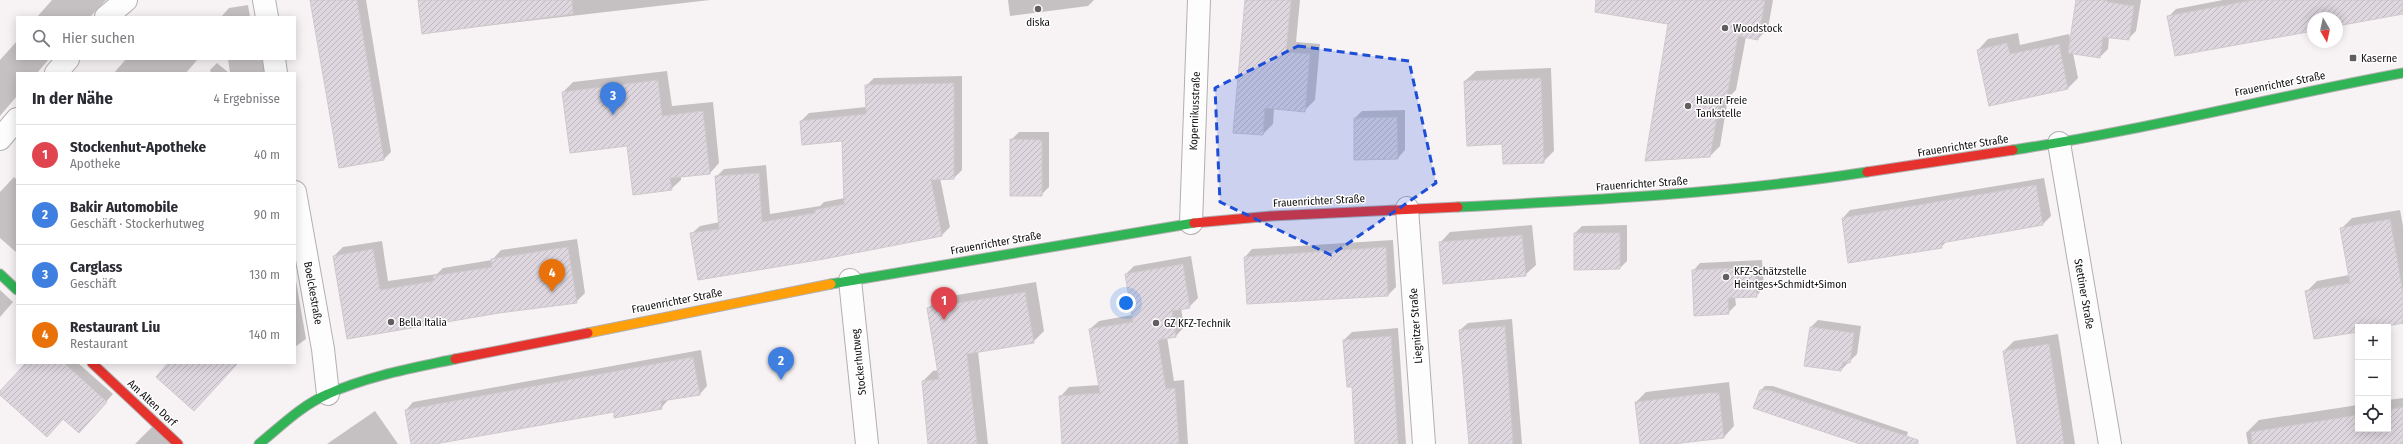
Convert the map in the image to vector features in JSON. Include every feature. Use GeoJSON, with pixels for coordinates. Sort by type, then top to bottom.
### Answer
{"type":"FeatureCollection","features":[{"type":"Feature","properties":{"kind":"main road","name":"Frauenrichter Straße"},"geometry":{"type":"LineString","coordinates":[[259,444],[297,412],[328,394],[401,370],[850,280],[1191,223],[1407,208],[1635,198],[1744,188],[1839,176],[2058,143],[2306,91],[2403,73]]}},
{"type":"Feature","properties":{"kind":"main road"},"geometry":{"type":"LineString","coordinates":[[0,274],[16,289]]}},
{"type":"Feature","properties":{"kind":"main road","name":"Am Alten Dorf"},"geometry":{"type":"LineString","coordinates":[[93,364],[178,444]]}},
{"type":"Feature","properties":{"kind":"street"},"geometry":{"type":"LineString","coordinates":[[107,16],[126,0]]}},
{"type":"Feature","properties":{"kind":"street"},"geometry":{"type":"LineString","coordinates":[[264,0],[267,16]]}},
{"type":"Feature","properties":{"kind":"street","name":"Kopernikusstraße"},"geometry":{"type":"LineString","coordinates":[[1191,223],[1199,0]]}},
{"type":"Feature","properties":{"kind":"street"},"geometry":{"type":"LineString","coordinates":[[57,72],[67,60]]}},
{"type":"Feature","properties":{"kind":"street"},"geometry":{"type":"LineString","coordinates":[[274,60],[276,72]]}},
{"type":"Feature","properties":{"kind":"street"},"geometry":{"type":"LineString","coordinates":[[0,139],[16,120]]}},
{"type":"Feature","properties":{"kind":"street","name":"Stettiner Straße"},"geometry":{"type":"LineString","coordinates":[[2058,143],[2110,444]]}},
{"type":"Feature","properties":{"kind":"street","name":"Boelckestraße"},"geometry":{"type":"LineString","coordinates":[[296,198],[323,349],[328,394]]}},
{"type":"Feature","properties":{"kind":"street","name":"Liegnitzer Straße"},"geometry":{"type":"LineString","coordinates":[[1407,208],[1424,444]]}},
{"type":"Feature","properties":{"kind":"street","name":"Stockerhutweg"},"geometry":{"type":"LineString","coordinates":[[850,280],[867,444]]}},
{"type":"Feature","properties":{"kind":"highlighted area"},"geometry":{"type":"Polygon","coordinates":[[[1298,46],[1409,61],[1436,183],[1331,255],[1220,202],[1215,88],[1298,46]]]}},
{"type":"Feature","properties":{"kind":"building"},"geometry":{"type":"Polygon","coordinates":[[[310,0],[357,0],[384,160],[339,168],[310,0]]]}},
{"type":"Feature","properties":{"kind":"building"},"geometry":{"type":"Polygon","coordinates":[[[418,0],[572,0],[573,14],[422,34],[418,0]]]}},
{"type":"Feature","properties":{"kind":"building"},"geometry":{"type":"Polygon","coordinates":[[[1245,0],[1291,0],[1286,52],[1310,54],[1305,112],[1265,108],[1263,135],[1233,133],[1245,0]]]}},
{"type":"Feature","properties":{"kind":"building"},"geometry":{"type":"Polygon","coordinates":[[[1596,0],[1765,0],[1758,40],[1738,36],[1726,102],[1720,100],[1710,157],[1645,161],[1668,24],[1595,12],[1596,0]]]}},
{"type":"Feature","properties":{"kind":"building"},"geometry":{"type":"Polygon","coordinates":[[[2076,0],[2107,0],[2107,2],[2134,6],[2129,40],[2103,37],[2100,58],[2068,53],[2076,0]]]}},
{"type":"Feature","properties":{"kind":"building"},"geometry":{"type":"Polygon","coordinates":[[[2254,0],[2403,0],[2403,14],[2343,25],[2343,12],[2307,12],[2307,32],[2175,56],[2167,16],[2254,0]]]}},
{"type":"Feature","properties":{"kind":"building"},"geometry":{"type":"Polygon","coordinates":[[[2007,43],[2010,54],[2059,44],[2068,89],[1989,106],[1977,50],[2007,43]]]}},
{"type":"Feature","properties":{"kind":"building"},"geometry":{"type":"Polygon","coordinates":[[[1541,78],[1544,163],[1503,164],[1502,144],[1467,146],[1464,81],[1541,78]]]}},
{"type":"Feature","properties":{"kind":"building"},"geometry":{"type":"Polygon","coordinates":[[[658,80],[662,116],[703,111],[710,174],[670,178],[672,190],[633,195],[627,146],[570,153],[562,92],[658,80]]]}},
{"type":"Feature","properties":{"kind":"building"},"geometry":{"type":"Polygon","coordinates":[[[954,83],[954,179],[931,180],[942,236],[824,259],[698,280],[690,233],[719,229],[715,176],[759,173],[762,222],[815,213],[815,210],[844,204],[842,141],[802,145],[800,121],[866,114],[865,85],[954,83]]]}},
{"type":"Feature","properties":{"kind":"building"},"geometry":{"type":"Polygon","coordinates":[[[1397,117],[1398,159],[1354,160],[1354,118],[1397,117]]]}},
{"type":"Feature","properties":{"kind":"building"},"geometry":{"type":"Polygon","coordinates":[[[1010,139],[1042,140],[1042,196],[1010,196],[1010,139]]]}},
{"type":"Feature","properties":{"kind":"building"},"geometry":{"type":"Polygon","coordinates":[[[2036,185],[2043,225],[1941,243],[1942,248],[1848,263],[1842,218],[2036,185]]]}},
{"type":"Feature","properties":{"kind":"building"},"geometry":{"type":"Polygon","coordinates":[[[2390,219],[2403,293],[2403,323],[2391,325],[2391,324],[2355,324],[2355,332],[2314,339],[2305,291],[2350,283],[2340,228],[2390,219]]]}},
{"type":"Feature","properties":{"kind":"building"},"geometry":{"type":"Polygon","coordinates":[[[1574,233],[1620,233],[1620,269],[1574,270],[1574,233]]]}},
{"type":"Feature","properties":{"kind":"building"},"geometry":{"type":"Polygon","coordinates":[[[1522,235],[1526,276],[1443,284],[1439,242],[1522,235]]]}},
{"type":"Feature","properties":{"kind":"building"},"geometry":{"type":"Polygon","coordinates":[[[568,247],[577,303],[499,313],[347,339],[333,256],[373,249],[380,290],[434,281],[433,276],[492,267],[491,259],[568,247]]]}},
{"type":"Feature","properties":{"kind":"building"},"geometry":{"type":"Polygon","coordinates":[[[1386,247],[1388,296],[1247,304],[1244,257],[1386,247]]]}},
{"type":"Feature","properties":{"kind":"building"},"geometry":{"type":"Polygon","coordinates":[[[1183,264],[1190,308],[1172,311],[1176,337],[1158,340],[1166,389],[1175,388],[1179,444],[1062,444],[1059,396],[1100,393],[1089,329],[1133,322],[1125,274],[1183,264]]]}},
{"type":"Feature","properties":{"kind":"building"},"geometry":{"type":"Polygon","coordinates":[[[1755,267],[1757,297],[1728,298],[1729,314],[1694,316],[1692,270],[1755,267]]]}},
{"type":"Feature","properties":{"kind":"building"},"geometry":{"type":"Polygon","coordinates":[[[1025,292],[1034,343],[967,354],[977,444],[928,444],[922,381],[939,379],[927,308],[1025,292]]]}},
{"type":"Feature","properties":{"kind":"building"},"geometry":{"type":"Polygon","coordinates":[[[1505,326],[1513,444],[1469,444],[1459,330],[1505,326]]]}},
{"type":"Feature","properties":{"kind":"building"},"geometry":{"type":"Polygon","coordinates":[[[1810,327],[1854,333],[1850,363],[1843,362],[1841,371],[1804,366],[1810,327]]]}},
{"type":"Feature","properties":{"kind":"building"},"geometry":{"type":"Polygon","coordinates":[[[1391,336],[1398,444],[1355,444],[1352,387],[1347,387],[1343,340],[1391,336]]]}},
{"type":"Feature","properties":{"kind":"building"},"geometry":{"type":"Polygon","coordinates":[[[2049,344],[2064,444],[2017,444],[2003,351],[2049,344]]]}},
{"type":"Feature","properties":{"kind":"building"},"geometry":{"type":"Polygon","coordinates":[[[693,357],[700,395],[661,401],[662,409],[614,418],[614,412],[435,444],[411,444],[405,410],[693,357]]]}},
{"type":"Feature","properties":{"kind":"building"},"geometry":{"type":"Polygon","coordinates":[[[25,364],[65,364],[107,402],[79,433],[63,419],[47,437],[0,395],[0,391],[25,364]]]}},
{"type":"Feature","properties":{"kind":"building"},"geometry":{"type":"Polygon","coordinates":[[[167,364],[237,364],[194,411],[156,377],[167,364]]]}},
{"type":"Feature","properties":{"kind":"building"},"geometry":{"type":"Polygon","coordinates":[[[1760,390],[1769,390],[1918,440],[1918,444],[1860,444],[1753,408],[1760,390]]]}},
{"type":"Feature","properties":{"kind":"building"},"geometry":{"type":"Polygon","coordinates":[[[1719,393],[1724,438],[1673,444],[1640,444],[1635,402],[1719,393]]]}},
{"type":"Feature","properties":{"kind":"building"},"geometry":{"type":"Polygon","coordinates":[[[2403,407],[2403,444],[2252,444],[2251,432],[2355,415],[2355,432],[2391,432],[2391,409],[2403,407]]]}},
{"type":"Feature","properties":{"kind":"traffic: fast"},"geometry":{"type":"LineString","coordinates":[[2013,150],[2111,133],[2403,73]]}},
{"type":"Feature","properties":{"kind":"traffic: fast"},"geometry":{"type":"LineString","coordinates":[[1458,207],[1663,195],[1765,185],[1867,172]]}},
{"type":"Feature","properties":{"kind":"traffic: fast"},"geometry":{"type":"LineString","coordinates":[[831,284],[1194,223]]}},
{"type":"Feature","properties":{"kind":"traffic: fast"},"geometry":{"type":"LineString","coordinates":[[0,274],[16,289]]}},
{"type":"Feature","properties":{"kind":"traffic: fast"},"geometry":{"type":"LineString","coordinates":[[259,444],[309,404],[328,394],[375,377],[455,359]]}},
{"type":"Feature","properties":{"kind":"traffic: slow"},"geometry":{"type":"LineString","coordinates":[[588,333],[831,284]]}},
{"type":"Feature","properties":{"kind":"traffic: jam"},"geometry":{"type":"LineString","coordinates":[[1867,172],[2013,150]]}},
{"type":"Feature","properties":{"kind":"traffic: jam"},"geometry":{"type":"LineString","coordinates":[[1194,223],[1271,216],[1458,207]]}},
{"type":"Feature","properties":{"kind":"traffic: jam"},"geometry":{"type":"LineString","coordinates":[[455,359],[588,333]]}},
{"type":"Feature","properties":{"kind":"traffic: jam"},"geometry":{"type":"LineString","coordinates":[[93,364],[178,444]]}},
{"type":"Feature","properties":{"kind":"place","name":"diska"},"geometry":{"type":"Point","coordinates":[1038,9]}},
{"type":"Feature","properties":{"kind":"place","name":"Woodstock"},"geometry":{"type":"Point","coordinates":[1725,28]}},
{"type":"Feature","properties":{"kind":"place","name":"Kaserne"},"geometry":{"type":"Point","coordinates":[2353,58]}},
{"type":"Feature","properties":{"kind":"place","name":"Hauer Freie Tankstelle"},"geometry":{"type":"Point","coordinates":[1688,106]}},
{"type":"Feature","properties":{"kind":"place","name":"Carglass"},"geometry":{"type":"Point","coordinates":[613,115]}},
{"type":"Feature","properties":{"kind":"place","name":"KFZ-Schätzstelle Heintges+Schmidt+Simon"},"geometry":{"type":"Point","coordinates":[1726,277]}},
{"type":"Feature","properties":{"kind":"place","name":"Restaurant Liu"},"geometry":{"type":"Point","coordinates":[552,292]}},
{"type":"Feature","properties":{"kind":"place","name":"Stockenhut-Apotheke"},"geometry":{"type":"Point","coordinates":[944,320]}},
{"type":"Feature","properties":{"kind":"place","name":"Bella Italia"},"geometry":{"type":"Point","coordinates":[391,322]}},
{"type":"Feature","properties":{"kind":"place","name":"GZ KFZ-Technik"},"geometry":{"type":"Point","coordinates":[1156,323]}},
{"type":"Feature","properties":{"kind":"place","name":"Bakir Automobile"},"geometry":{"type":"Point","coordinates":[781,380]}}]}
